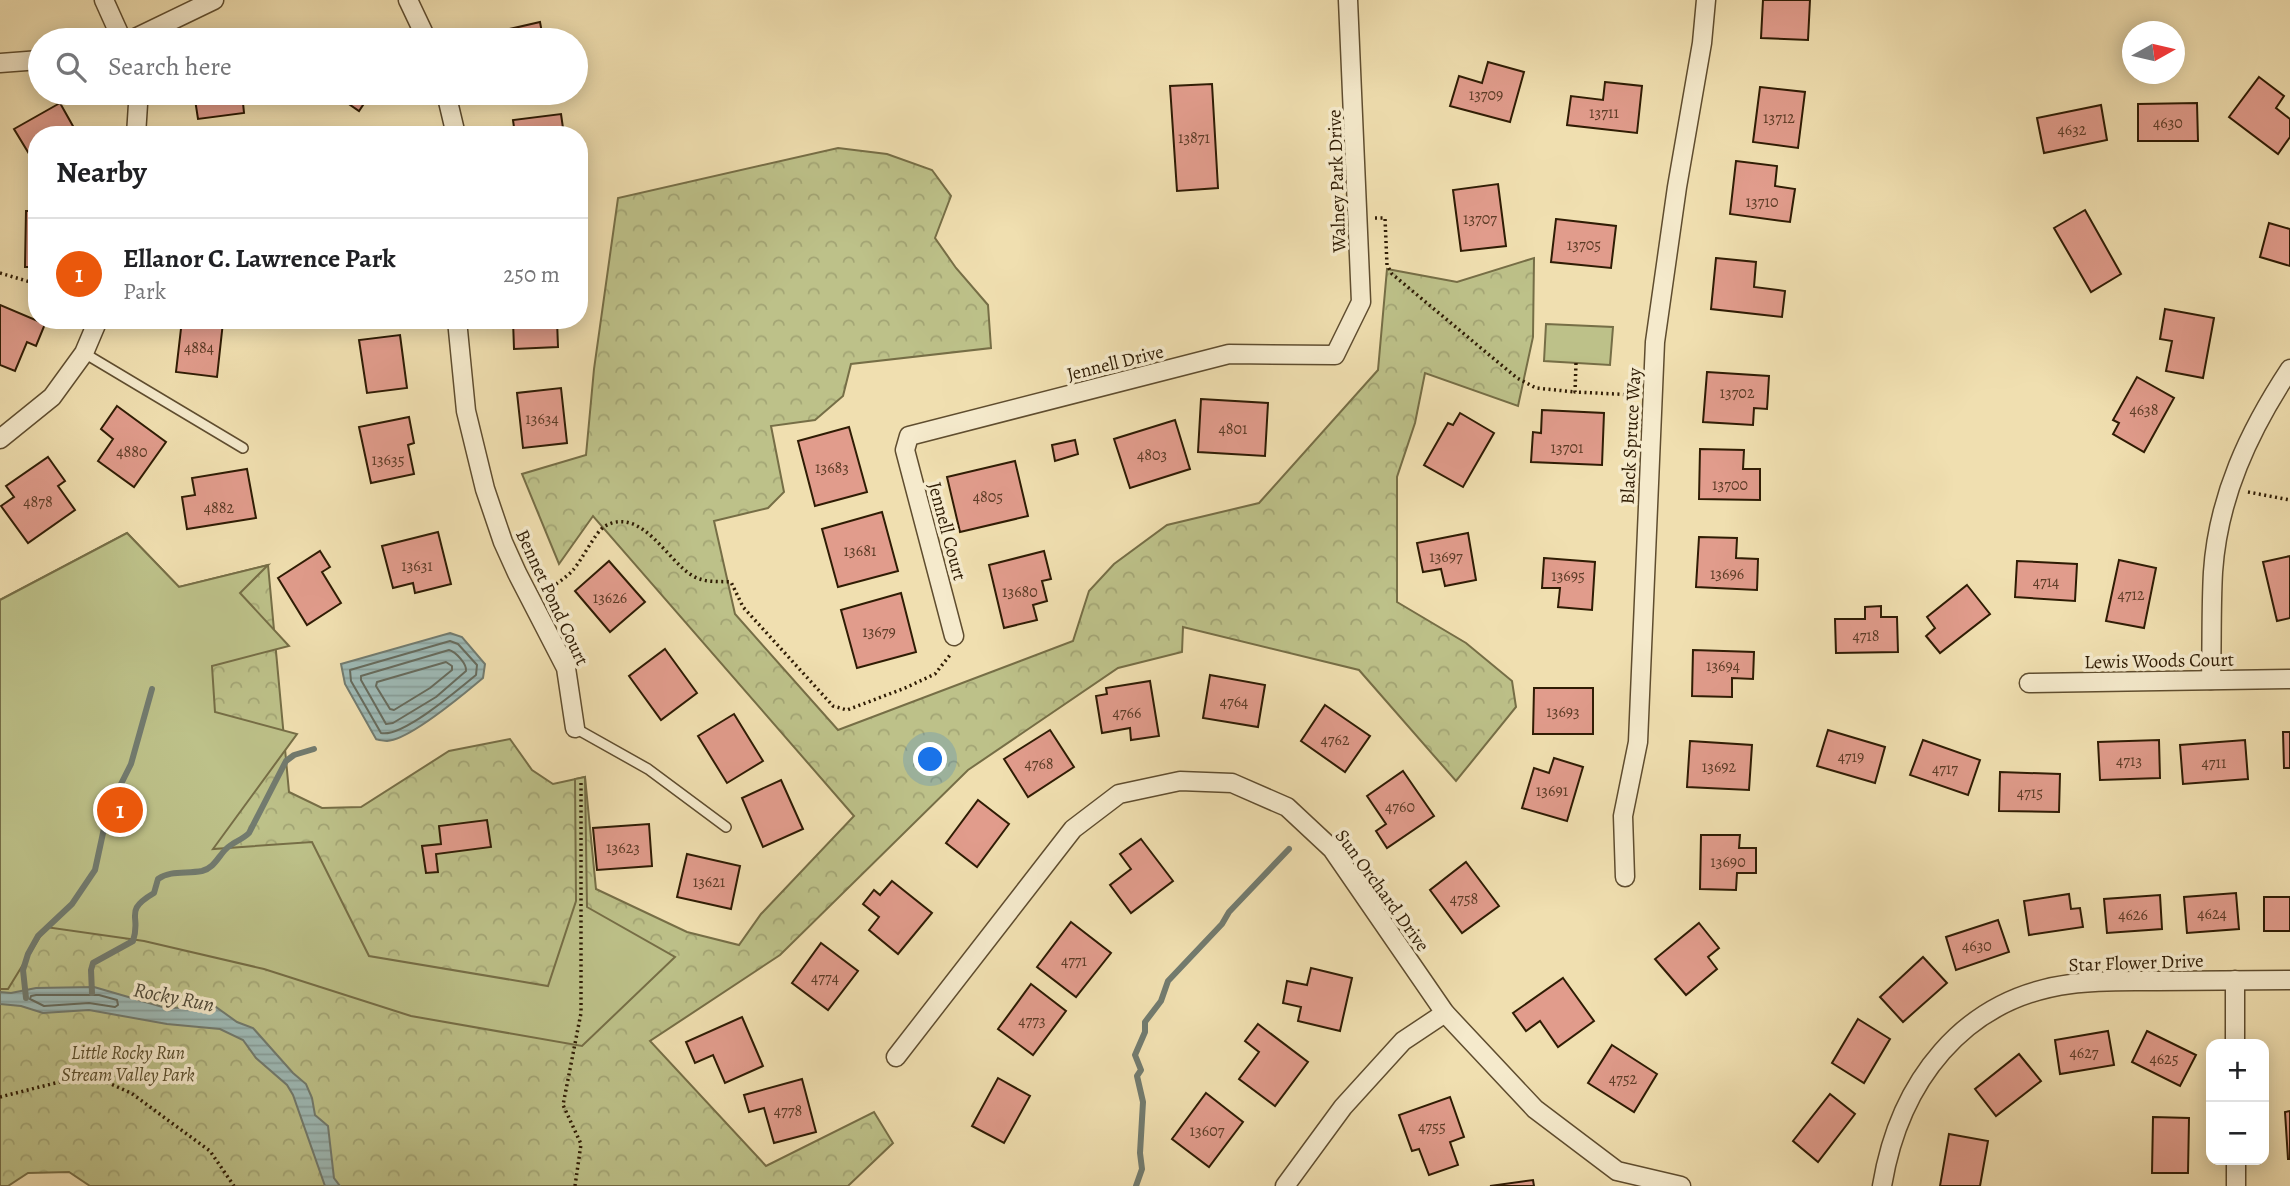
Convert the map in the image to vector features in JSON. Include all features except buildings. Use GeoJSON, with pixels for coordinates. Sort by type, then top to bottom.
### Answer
{"type":"FeatureCollection","features":[{"type":"Feature","properties":{"kind":"street"},"geometry":{"type":"LineString","coordinates":[[104,0],[117,28]]}},
{"type":"Feature","properties":{"kind":"street"},"geometry":{"type":"LineString","coordinates":[[156,28],[214,0]]}},
{"type":"Feature","properties":{"kind":"street"},"geometry":{"type":"LineString","coordinates":[[408,0],[421,28]]}},
{"type":"Feature","properties":{"kind":"street","name":"Walney Park Drive"},"geometry":{"type":"LineString","coordinates":[[1335,355],[1361,302],[1348,0]]}},
{"type":"Feature","properties":{"kind":"street","name":"Black Spruce Way"},"geometry":{"type":"LineString","coordinates":[[1625,877],[1623,816],[1638,742],[1655,342],[1677,187],[1702,43],[1706,0]]}},
{"type":"Feature","properties":{"kind":"street"},"geometry":{"type":"LineString","coordinates":[[0,63],[28,61]]}},
{"type":"Feature","properties":{"kind":"street"},"geometry":{"type":"LineString","coordinates":[[137,126],[138,105]]}},
{"type":"Feature","properties":{"kind":"street"},"geometry":{"type":"LineString","coordinates":[[449,105],[454,126]]}},
{"type":"Feature","properties":{"kind":"street"},"geometry":{"type":"LineString","coordinates":[[0,439],[52,397],[84,353],[94,329]]}},
{"type":"Feature","properties":{"kind":"street","name":"Bennet Pond Court"},"geometry":{"type":"LineString","coordinates":[[457,329],[459,365],[466,411],[485,489],[503,542],[566,668],[575,728]]}},
{"type":"Feature","properties":{"kind":"street","name":"Jennell Drive"},"geometry":{"type":"LineString","coordinates":[[909,436],[1229,354],[1335,355]]}},
{"type":"Feature","properties":{"kind":"street"},"geometry":{"type":"LineString","coordinates":[[2211,680],[2213,571],[2218,533],[2230,487],[2254,426],[2290,369]]}},
{"type":"Feature","properties":{"kind":"street","name":"Jennell Court"},"geometry":{"type":"LineString","coordinates":[[909,436],[905,450],[956,642]]}},
{"type":"Feature","properties":{"kind":"street","name":"Lewis Woods Court"},"geometry":{"type":"LineString","coordinates":[[2029,683],[2290,679]]}},
{"type":"Feature","properties":{"kind":"street","name":"Sun Orchard Drive"},"geometry":{"type":"LineString","coordinates":[[896,1057],[1073,829],[1119,794],[1180,781],[1232,783],[1287,807],[1332,849],[1444,1013],[1535,1109],[1614,1178],[1681,1186]]}},
{"type":"Feature","properties":{"kind":"street"},"geometry":{"type":"LineString","coordinates":[[2235,980],[2235,1039]]}},
{"type":"Feature","properties":{"kind":"street","name":"Star Flower Drive"},"geometry":{"type":"LineString","coordinates":[[1882,1186],[1886,1159],[1898,1120],[1924,1074],[1959,1035],[2002,1006],[2049,988],[2071,984],[2105,981],[2290,980]]}},
{"type":"Feature","properties":{"kind":"street"},"geometry":{"type":"LineString","coordinates":[[1285,1186],[1343,1107],[1403,1041],[1444,1013]]}},
{"type":"Feature","properties":{"kind":"street"},"geometry":{"type":"LineString","coordinates":[[2236,1165],[2236,1186]]}},
{"type":"Feature","properties":{"kind":"lane"},"geometry":{"type":"LineString","coordinates":[[84,353],[243,448]]}},
{"type":"Feature","properties":{"kind":"lane"},"geometry":{"type":"LineString","coordinates":[[575,728],[648,769],[726,827]]}},
{"type":"Feature","properties":{"kind":"path"},"geometry":{"type":"LineString","coordinates":[[1375,218],[1385,218],[1387,265],[1392,274],[1517,378],[1536,388],[1555,392],[1635,395]]}},
{"type":"Feature","properties":{"kind":"path"},"geometry":{"type":"LineString","coordinates":[[0,273],[28,281]]}},
{"type":"Feature","properties":{"kind":"path"},"geometry":{"type":"LineString","coordinates":[[1575,392],[1576,363]]}},
{"type":"Feature","properties":{"kind":"path"},"geometry":{"type":"LineString","coordinates":[[2230,487],[2269,498],[2290,500]]}},
{"type":"Feature","properties":{"kind":"path"},"geometry":{"type":"LineString","coordinates":[[546,591],[571,573],[603,527],[618,522],[632,523],[645,531],[692,576],[704,581],[731,582],[743,607],[833,706],[847,710],[934,674],[956,642]]}},
{"type":"Feature","properties":{"kind":"path"},"geometry":{"type":"LineString","coordinates":[[575,1186],[581,1144],[563,1105],[581,1013],[581,780]]}},
{"type":"Feature","properties":{"kind":"path"},"geometry":{"type":"LineString","coordinates":[[0,1097],[75,1078],[102,1080],[131,1093],[210,1151],[234,1186]]}},
{"type":"Feature","properties":{"kind":"green space","name":"Little Rocky Run Stream Valley Park"},"geometry":{"type":"Polygon","coordinates":[[[838,148],[887,154],[932,170],[951,196],[935,238],[956,268],[988,305],[991,348],[851,364],[843,396],[815,420],[771,426],[784,492],[768,508],[714,521],[735,614],[838,730],[1073,641],[1089,591],[1114,564],[1167,525],[1259,503],[1378,370],[1387,269],[1457,282],[1534,258],[1533,337],[1518,406],[1425,373],[1415,423],[1397,477],[1397,602],[1466,643],[1512,681],[1516,707],[1456,781],[1359,670],[1183,627],[1182,652],[1118,668],[968,770],[780,955],[650,1041],[766,1166],[874,1112],[893,1143],[848,1186],[90,1186],[69,1172],[28,1173],[8,1186],[0,1186],[0,600],[127,533],[179,587],[268,565],[289,792],[322,808],[361,807],[449,751],[510,739],[532,770],[553,784],[585,777],[596,889],[687,932],[739,945],[761,914],[854,816],[593,516],[559,564],[522,474],[586,455],[594,369],[618,198],[838,148]]]}},
{"type":"Feature","properties":{"kind":"green space"},"geometry":{"type":"Polygon","coordinates":[[[1546,324],[1613,327],[1610,365],[1544,361],[1546,324]]]}},
{"type":"Feature","properties":{"kind":"green space"},"geometry":{"type":"Polygon","coordinates":[[[127,533],[179,587],[268,565],[240,593],[289,646],[212,666],[215,712],[297,734],[213,849],[312,842],[369,956],[548,986],[576,901],[575,779],[585,777],[587,907],[675,957],[582,1046],[411,1016],[264,969],[144,941],[46,927],[8,989],[0,989],[0,600],[127,533]]]}},
{"type":"Feature","properties":{"kind":"water"},"geometry":{"type":"Polygon","coordinates":[[[450,633],[462,637],[485,664],[483,678],[409,733],[387,741],[376,739],[345,684],[341,664],[450,633]]]}},
{"type":"Feature","properties":{"kind":"water"},"geometry":{"type":"Polygon","coordinates":[[[94,987],[166,1008],[216,1007],[237,1022],[253,1028],[306,1084],[315,1115],[328,1126],[334,1178],[340,1186],[325,1186],[293,1095],[287,1085],[256,1058],[243,1040],[220,1029],[167,1024],[89,1010],[43,1013],[21,1006],[0,1004],[0,992],[94,987]]]}},
{"type":"Feature","properties":{"kind":"waterway"},"geometry":{"type":"LineString","coordinates":[[26,998],[23,970],[28,954],[38,936],[72,904],[95,870],[108,810],[131,764],[152,689]]}},
{"type":"Feature","properties":{"kind":"waterway"},"geometry":{"type":"LineString","coordinates":[[92,993],[93,963],[133,941],[138,905],[154,893],[158,879],[168,874],[202,871],[210,867],[223,852],[249,833],[286,761],[294,755],[314,749]]}},
{"type":"Feature","properties":{"kind":"waterway"},"geometry":{"type":"LineString","coordinates":[[1136,1186],[1142,1169],[1140,1153],[1143,1102],[1137,1076],[1141,1070],[1135,1055],[1145,1032],[1145,1022],[1161,1001],[1168,981],[1289,849]]}},
{"type":"Feature","properties":{"kind":"place","name":"Ellanor C. Lawrence Park"},"geometry":{"type":"Point","coordinates":[120,810]}},
{"type":"Feature","properties":{"kind":"water label","name":"Rocky Run"},"geometry":{"type":"Point","coordinates":[174,997]}}]}
